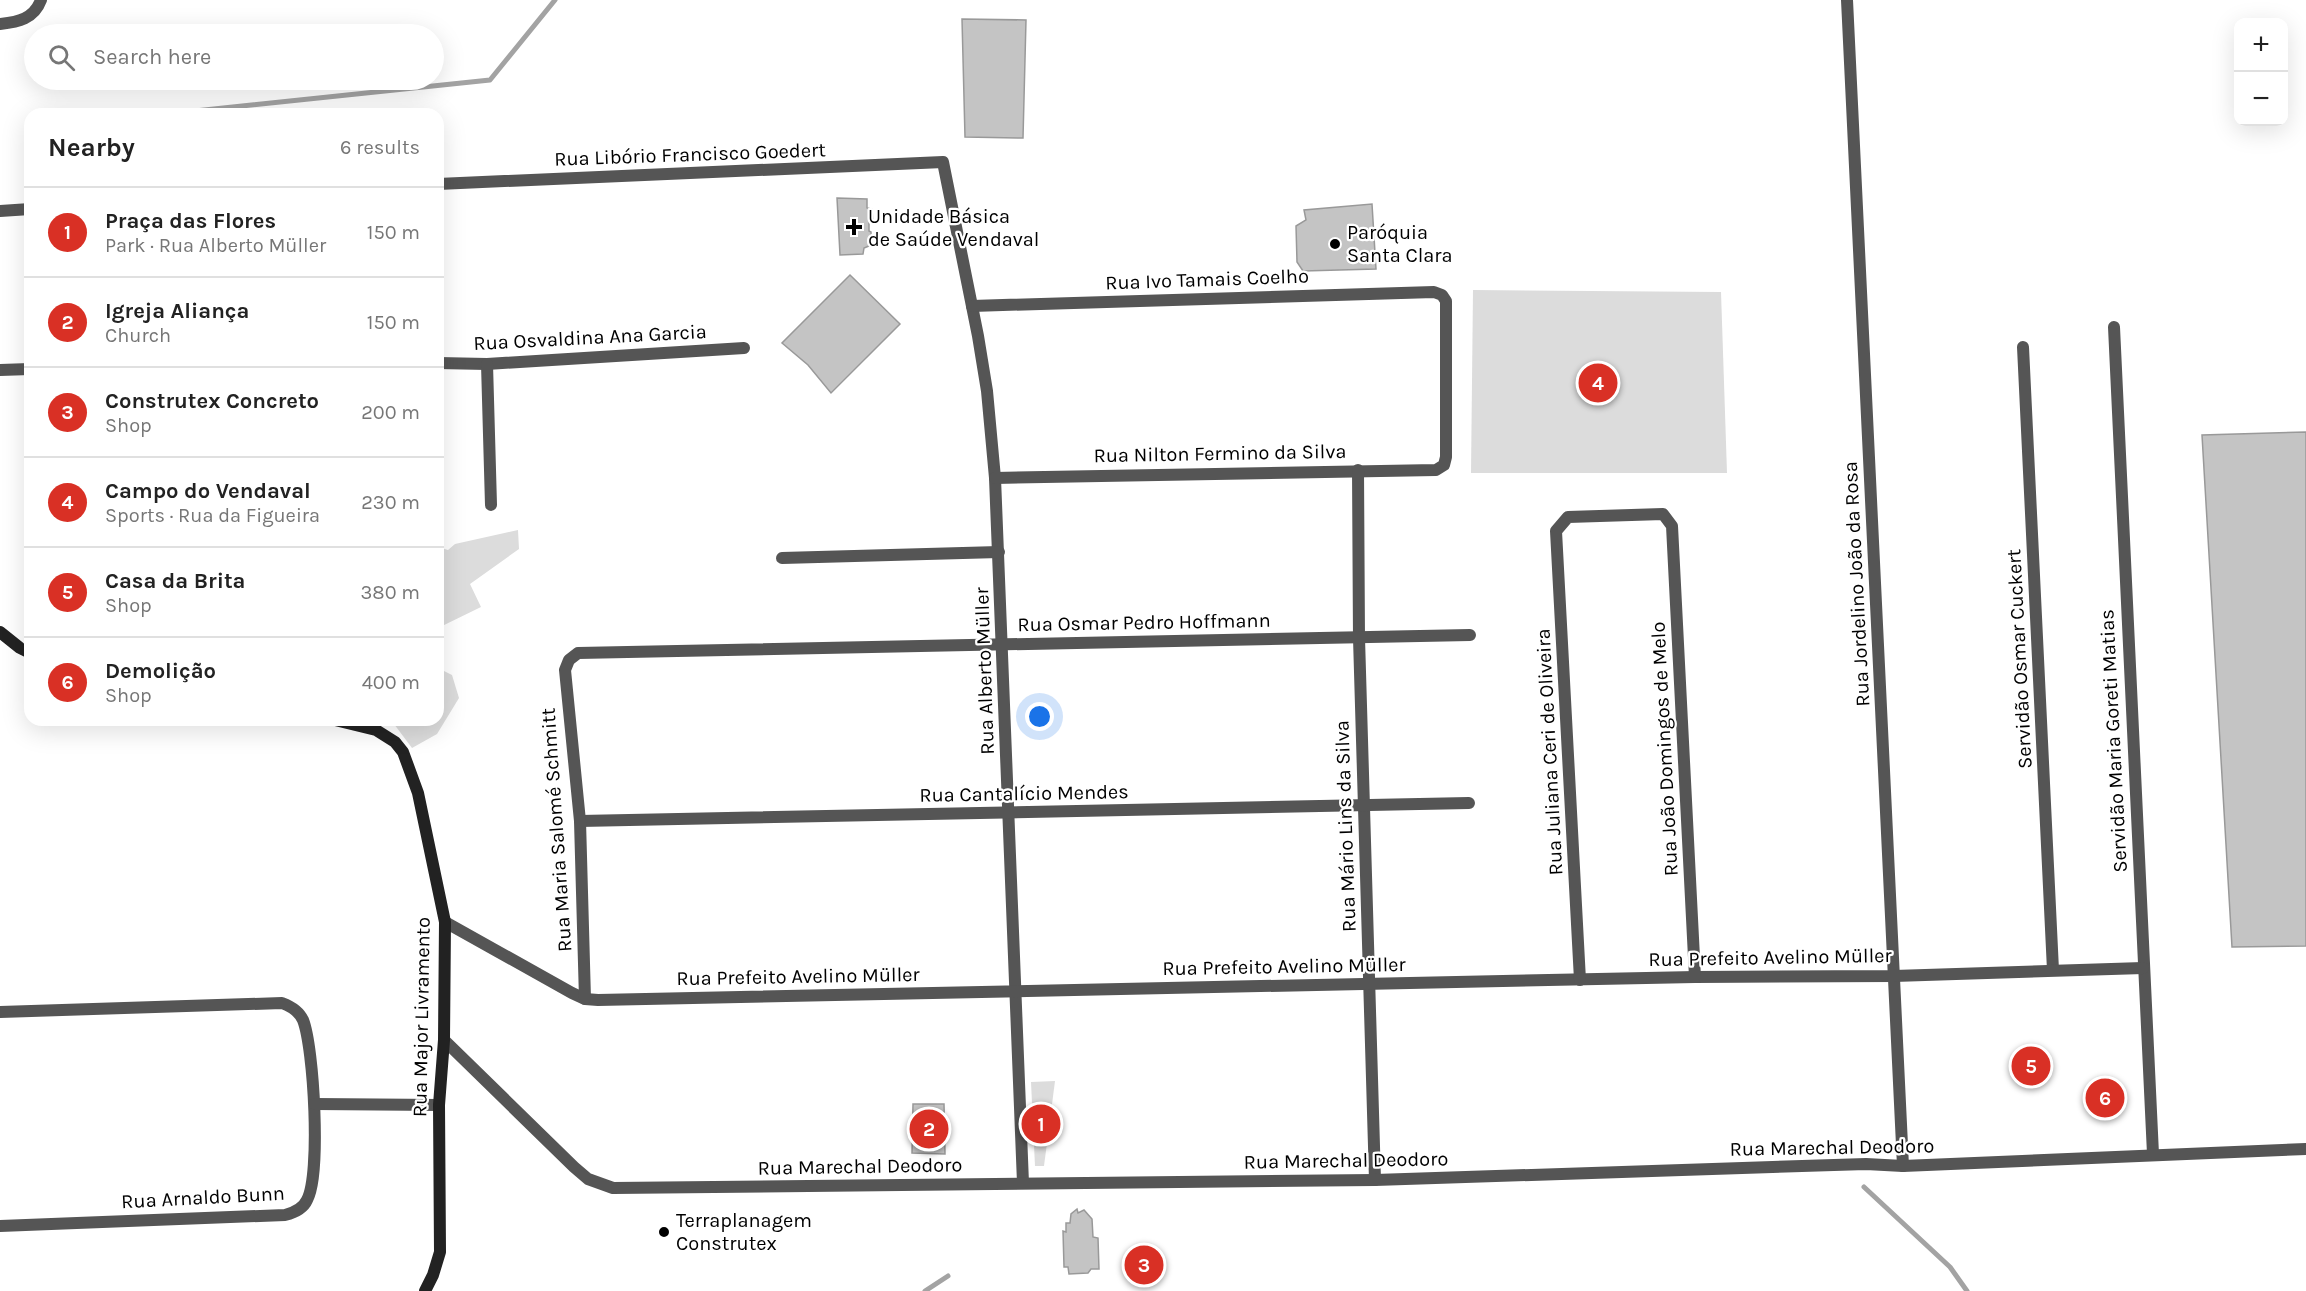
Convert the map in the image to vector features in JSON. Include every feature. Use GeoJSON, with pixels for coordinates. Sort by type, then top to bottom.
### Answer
{"type":"FeatureCollection","features":[{"type":"Feature","properties":{"kind":"main road"},"geometry":{"type":"LineString","coordinates":[[0,632],[24,650]]}},
{"type":"Feature","properties":{"kind":"main road","name":"Rua Major Livramento"},"geometry":{"type":"LineString","coordinates":[[360,726],[376,730],[395,742],[403,752],[418,793],[445,922],[444,1040],[439,1106],[440,1252],[425,1291]]}},
{"type":"Feature","properties":{"kind":"street"},"geometry":{"type":"LineString","coordinates":[[0,24],[18,22],[33,15],[41,0]]}},
{"type":"Feature","properties":{"kind":"street","name":"Rua Jordelino João da Rosa"},"geometry":{"type":"LineString","coordinates":[[1847,0],[1903,1166]]}},
{"type":"Feature","properties":{"kind":"street","name":"Rua Libório Francisco Goedert"},"geometry":{"type":"LineString","coordinates":[[444,184],[943,162]]}},
{"type":"Feature","properties":{"kind":"street","name":"Rua Alberto Müller"},"geometry":{"type":"LineString","coordinates":[[943,162],[987,391],[995,478],[1023,1183]]}},
{"type":"Feature","properties":{"kind":"street"},"geometry":{"type":"LineString","coordinates":[[0,211],[24,209]]}},
{"type":"Feature","properties":{"kind":"street","name":"Rua Ivo Tamais Coelho"},"geometry":{"type":"LineString","coordinates":[[972,306],[1434,292],[1442,295],[1446,301],[1446,457],[1444,465]]}},
{"type":"Feature","properties":{"kind":"street","name":"Servidão Maria Goreti Matias"},"geometry":{"type":"LineString","coordinates":[[2114,327],[2152,1154]]}},
{"type":"Feature","properties":{"kind":"street","name":"Servidão Osmar Cuckert"},"geometry":{"type":"LineString","coordinates":[[2023,347],[2053,970]]}},
{"type":"Feature","properties":{"kind":"street","name":"Rua Osvaldina Ana Garcia"},"geometry":{"type":"LineString","coordinates":[[444,363],[487,364],[744,348]]}},
{"type":"Feature","properties":{"kind":"street"},"geometry":{"type":"LineString","coordinates":[[487,364],[491,505]]}},
{"type":"Feature","properties":{"kind":"street"},"geometry":{"type":"LineString","coordinates":[[0,370],[24,369]]}},
{"type":"Feature","properties":{"kind":"street","name":"Rua Nilton Fermino da Silva"},"geometry":{"type":"LineString","coordinates":[[995,478],[1436,470],[1444,465]]}},
{"type":"Feature","properties":{"kind":"street","name":"Rua Mário Lins da Silva"},"geometry":{"type":"LineString","coordinates":[[1358,470],[1359,638],[1375,1180]]}},
{"type":"Feature","properties":{"kind":"street","name":"Rua João Domingos de Melo"},"geometry":{"type":"LineString","coordinates":[[1561,524],[1568,517],[1663,514],[1672,526],[1695,977]]}},
{"type":"Feature","properties":{"kind":"street","name":"Rua Juliana Ceri de Oliveira"},"geometry":{"type":"LineString","coordinates":[[1561,524],[1556,531],[1580,980]]}},
{"type":"Feature","properties":{"kind":"street"},"geometry":{"type":"LineString","coordinates":[[782,558],[999,552]]}},
{"type":"Feature","properties":{"kind":"street","name":"Rua Osmar Pedro Hoffmann"},"geometry":{"type":"LineString","coordinates":[[569,660],[578,653],[1470,635]]}},
{"type":"Feature","properties":{"kind":"street","name":"Rua Maria Salomé Schmitt"},"geometry":{"type":"LineString","coordinates":[[569,660],[565,670],[580,821],[585,999]]}},
{"type":"Feature","properties":{"kind":"street","name":"Rua Cantalício Mendes"},"geometry":{"type":"LineString","coordinates":[[580,821],[1469,803]]}},
{"type":"Feature","properties":{"kind":"street","name":"Rua Prefeito Avelino Müller"},"geometry":{"type":"LineString","coordinates":[[445,922],[585,999],[1695,977],[1894,976],[2143,968]]}},
{"type":"Feature","properties":{"kind":"street","name":"Rua Arnaldo Bunn"},"geometry":{"type":"LineString","coordinates":[[0,1012],[282,1003],[292,1007],[302,1018],[315,1104],[313,1185],[306,1202],[295,1212],[285,1215],[0,1226]]}},
{"type":"Feature","properties":{"kind":"street","name":"Rua Marechal Deodoro"},"geometry":{"type":"LineString","coordinates":[[444,1040],[574,1167],[588,1179],[613,1188],[1375,1180],[1866,1164],[1903,1166],[2306,1149]]}},
{"type":"Feature","properties":{"kind":"street"},"geometry":{"type":"LineString","coordinates":[[315,1104],[439,1106]]}},
{"type":"Feature","properties":{"kind":"shaded area"},"geometry":{"type":"Polygon","coordinates":[[[1473,290],[1721,292],[1727,473],[1471,473],[1473,290]]]}},
{"type":"Feature","properties":{"kind":"shaded area"},"geometry":{"type":"Polygon","coordinates":[[[518,530],[519,549],[470,584],[481,607],[444,625],[444,549],[448,550],[455,544],[518,530]]]}},
{"type":"Feature","properties":{"kind":"shaded area"},"geometry":{"type":"Polygon","coordinates":[[[444,671],[452,675],[459,698],[444,723],[444,671]]]}},
{"type":"Feature","properties":{"kind":"shaded area"},"geometry":{"type":"Polygon","coordinates":[[[396,726],[442,726],[437,734],[412,748],[396,726]]]}},
{"type":"Feature","properties":{"kind":"shaded area"},"geometry":{"type":"Polygon","coordinates":[[[1055,1081],[1044,1166],[1035,1166],[1031,1082],[1055,1081]]]}},
{"type":"Feature","properties":{"kind":"building"},"geometry":{"type":"Polygon","coordinates":[[[962,19],[1026,20],[1023,138],[965,137],[962,19]]]}},
{"type":"Feature","properties":{"kind":"building","name":"Unidade Básica de Saúde Vendaval"},"geometry":{"type":"Polygon","coordinates":[[[837,198],[867,199],[867,208],[872,209],[873,222],[869,222],[871,238],[863,254],[840,255],[837,198]]]}},
{"type":"Feature","properties":{"kind":"building","name":"Paróquia Santa Clara"},"geometry":{"type":"Polygon","coordinates":[[[1372,204],[1376,269],[1303,271],[1297,262],[1296,226],[1306,220],[1304,210],[1372,204]]]}},
{"type":"Feature","properties":{"kind":"building"},"geometry":{"type":"Polygon","coordinates":[[[850,275],[900,324],[831,393],[808,365],[782,343],[850,275]]]}},
{"type":"Feature","properties":{"kind":"building"},"geometry":{"type":"Polygon","coordinates":[[[2306,432],[2306,946],[2232,947],[2202,435],[2306,432]]]}},
{"type":"Feature","properties":{"kind":"building"},"geometry":{"type":"Polygon","coordinates":[[[913,1104],[944,1104],[945,1154],[912,1153],[913,1104]]]}},
{"type":"Feature","properties":{"kind":"building"},"geometry":{"type":"Polygon","coordinates":[[[1077,1209],[1078,1213],[1084,1210],[1092,1219],[1093,1237],[1098,1238],[1099,1269],[1091,1269],[1088,1273],[1069,1274],[1068,1267],[1064,1267],[1063,1231],[1066,1232],[1066,1223],[1070,1223],[1071,1214],[1077,1209]]]}},
{"type":"Feature","properties":{"kind":"waterway"},"geometry":{"type":"LineString","coordinates":[[444,85],[490,80],[555,0]]}},
{"type":"Feature","properties":{"kind":"waterway"},"geometry":{"type":"LineString","coordinates":[[224,108],[395,90]]}},
{"type":"Feature","properties":{"kind":"waterway"},"geometry":{"type":"LineString","coordinates":[[1864,1187],[1950,1267],[1967,1291]]}},
{"type":"Feature","properties":{"kind":"waterway"},"geometry":{"type":"LineString","coordinates":[[925,1291],[948,1276]]}},
{"type":"Feature","properties":{"kind":"place","name":"Unidade Básica de Saúde Vendaval"},"geometry":{"type":"Point","coordinates":[854,227]}},
{"type":"Feature","properties":{"kind":"place","name":"Paróquia Santa Clara"},"geometry":{"type":"Point","coordinates":[1335,244]}},
{"type":"Feature","properties":{"kind":"place","name":"Campo do Vendaval"},"geometry":{"type":"Point","coordinates":[1598,383]}},
{"type":"Feature","properties":{"kind":"place","name":"Casa da Brita"},"geometry":{"type":"Point","coordinates":[2031,1066]}},
{"type":"Feature","properties":{"kind":"place","name":"Demolição"},"geometry":{"type":"Point","coordinates":[2105,1098]}},
{"type":"Feature","properties":{"kind":"place","name":"Praça das Flores"},"geometry":{"type":"Point","coordinates":[1041,1124]}},
{"type":"Feature","properties":{"kind":"place","name":"Igreja Aliança"},"geometry":{"type":"Point","coordinates":[929,1129]}},
{"type":"Feature","properties":{"kind":"place","name":"Terraplanagem Construtex"},"geometry":{"type":"Point","coordinates":[664,1232]}},
{"type":"Feature","properties":{"kind":"place","name":"Construtex Concreto"},"geometry":{"type":"Point","coordinates":[1144,1265]}}]}
